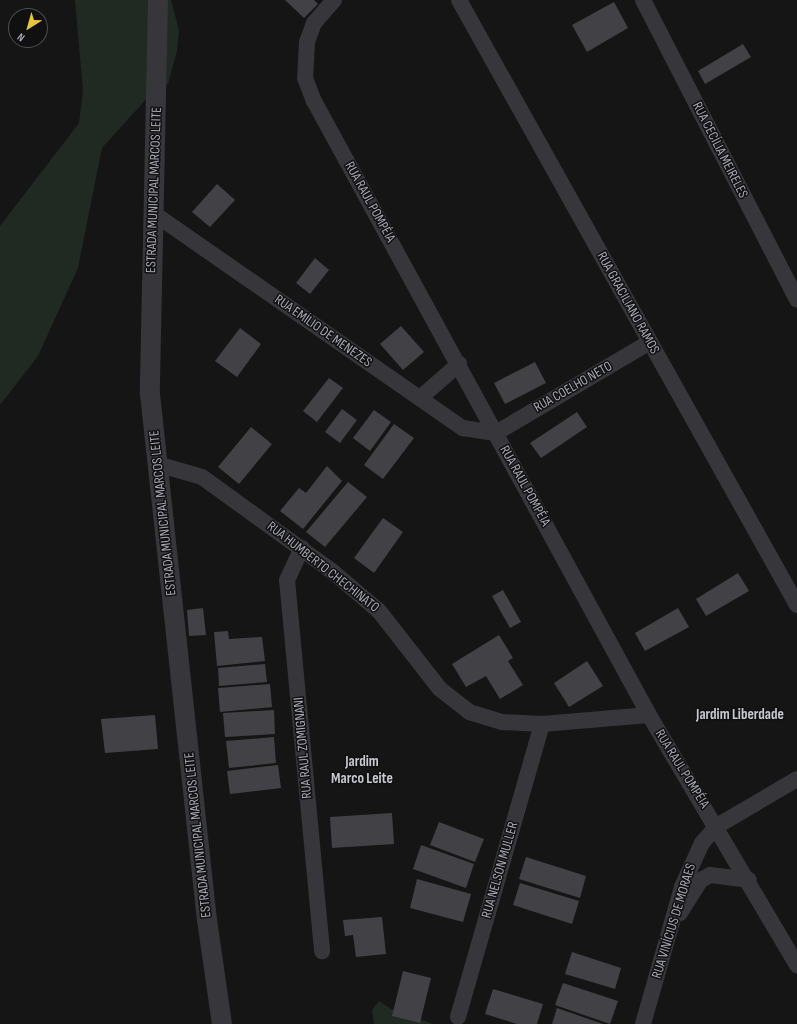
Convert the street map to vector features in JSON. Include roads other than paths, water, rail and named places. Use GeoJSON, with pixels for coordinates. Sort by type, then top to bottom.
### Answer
{"type":"FeatureCollection","features":[{"type":"Feature","properties":{"kind":"street","name":"ESTRADA MUNICIPAL MARCOS LEITE"},"geometry":{"type":"LineString","coordinates":[[158,0],[156,215],[149,326],[150,394],[207,920],[222,1024]]}},
{"type":"Feature","properties":{"kind":"street","name":"RUA RAUL POMPÉIA"},"geometry":{"type":"LineString","coordinates":[[334,0],[314,23],[307,42],[305,78],[314,101],[459,364],[649,715],[749,880],[797,965]]}},
{"type":"Feature","properties":{"kind":"street","name":"RUA GRACILIANO RAMOS"},"geometry":{"type":"LineString","coordinates":[[459,0],[797,605]]}},
{"type":"Feature","properties":{"kind":"street","name":"RUA CECÍLIA MEIRELES"},"geometry":{"type":"LineString","coordinates":[[643,0],[797,300]]}},
{"type":"Feature","properties":{"kind":"street","name":"RUA EMÍLIO DE MENEZES"},"geometry":{"type":"LineString","coordinates":[[156,215],[462,428],[496,432]]}},
{"type":"Feature","properties":{"kind":"street","name":"RUA COELHO NETO"},"geometry":{"type":"LineString","coordinates":[[496,432],[650,342]]}},
{"type":"Feature","properties":{"kind":"street"},"geometry":{"type":"LineString","coordinates":[[420,398],[459,364]]}},
{"type":"Feature","properties":{"kind":"street","name":"RUA HUMBERTO CHECHINATO"},"geometry":{"type":"LineString","coordinates":[[157,464],[202,476],[302,548],[380,611],[440,689],[469,712],[502,722],[542,724],[649,715]]}},
{"type":"Feature","properties":{"kind":"street","name":"RUA RAUL ZOMIGNANI"},"geometry":{"type":"LineString","coordinates":[[302,548],[287,580],[322,951]]}},
{"type":"Feature","properties":{"kind":"street"},"geometry":{"type":"LineString","coordinates":[[778,570],[797,582]]}},
{"type":"Feature","properties":{"kind":"street","name":"RUA NELSON MULLER"},"geometry":{"type":"LineString","coordinates":[[458,1017],[542,724]]}},
{"type":"Feature","properties":{"kind":"street"},"geometry":{"type":"LineString","coordinates":[[717,826],[797,779]]}},
{"type":"Feature","properties":{"kind":"street","name":"RUA VINÍCIUS DE MORAES"},"geometry":{"type":"LineString","coordinates":[[643,1024],[669,930],[692,859],[717,826]]}},
{"type":"Feature","properties":{"kind":"street"},"geometry":{"type":"LineString","coordinates":[[669,930],[701,880],[721,874],[749,880]]}},
{"type":"Feature","properties":{"kind":"district","name":"Jardim Liberdade"},"geometry":{"type":"Point","coordinates":[740,715]}},
{"type":"Feature","properties":{"kind":"district","name":"Jardim Marco Leite"},"geometry":{"type":"Point","coordinates":[362,770]}}]}
